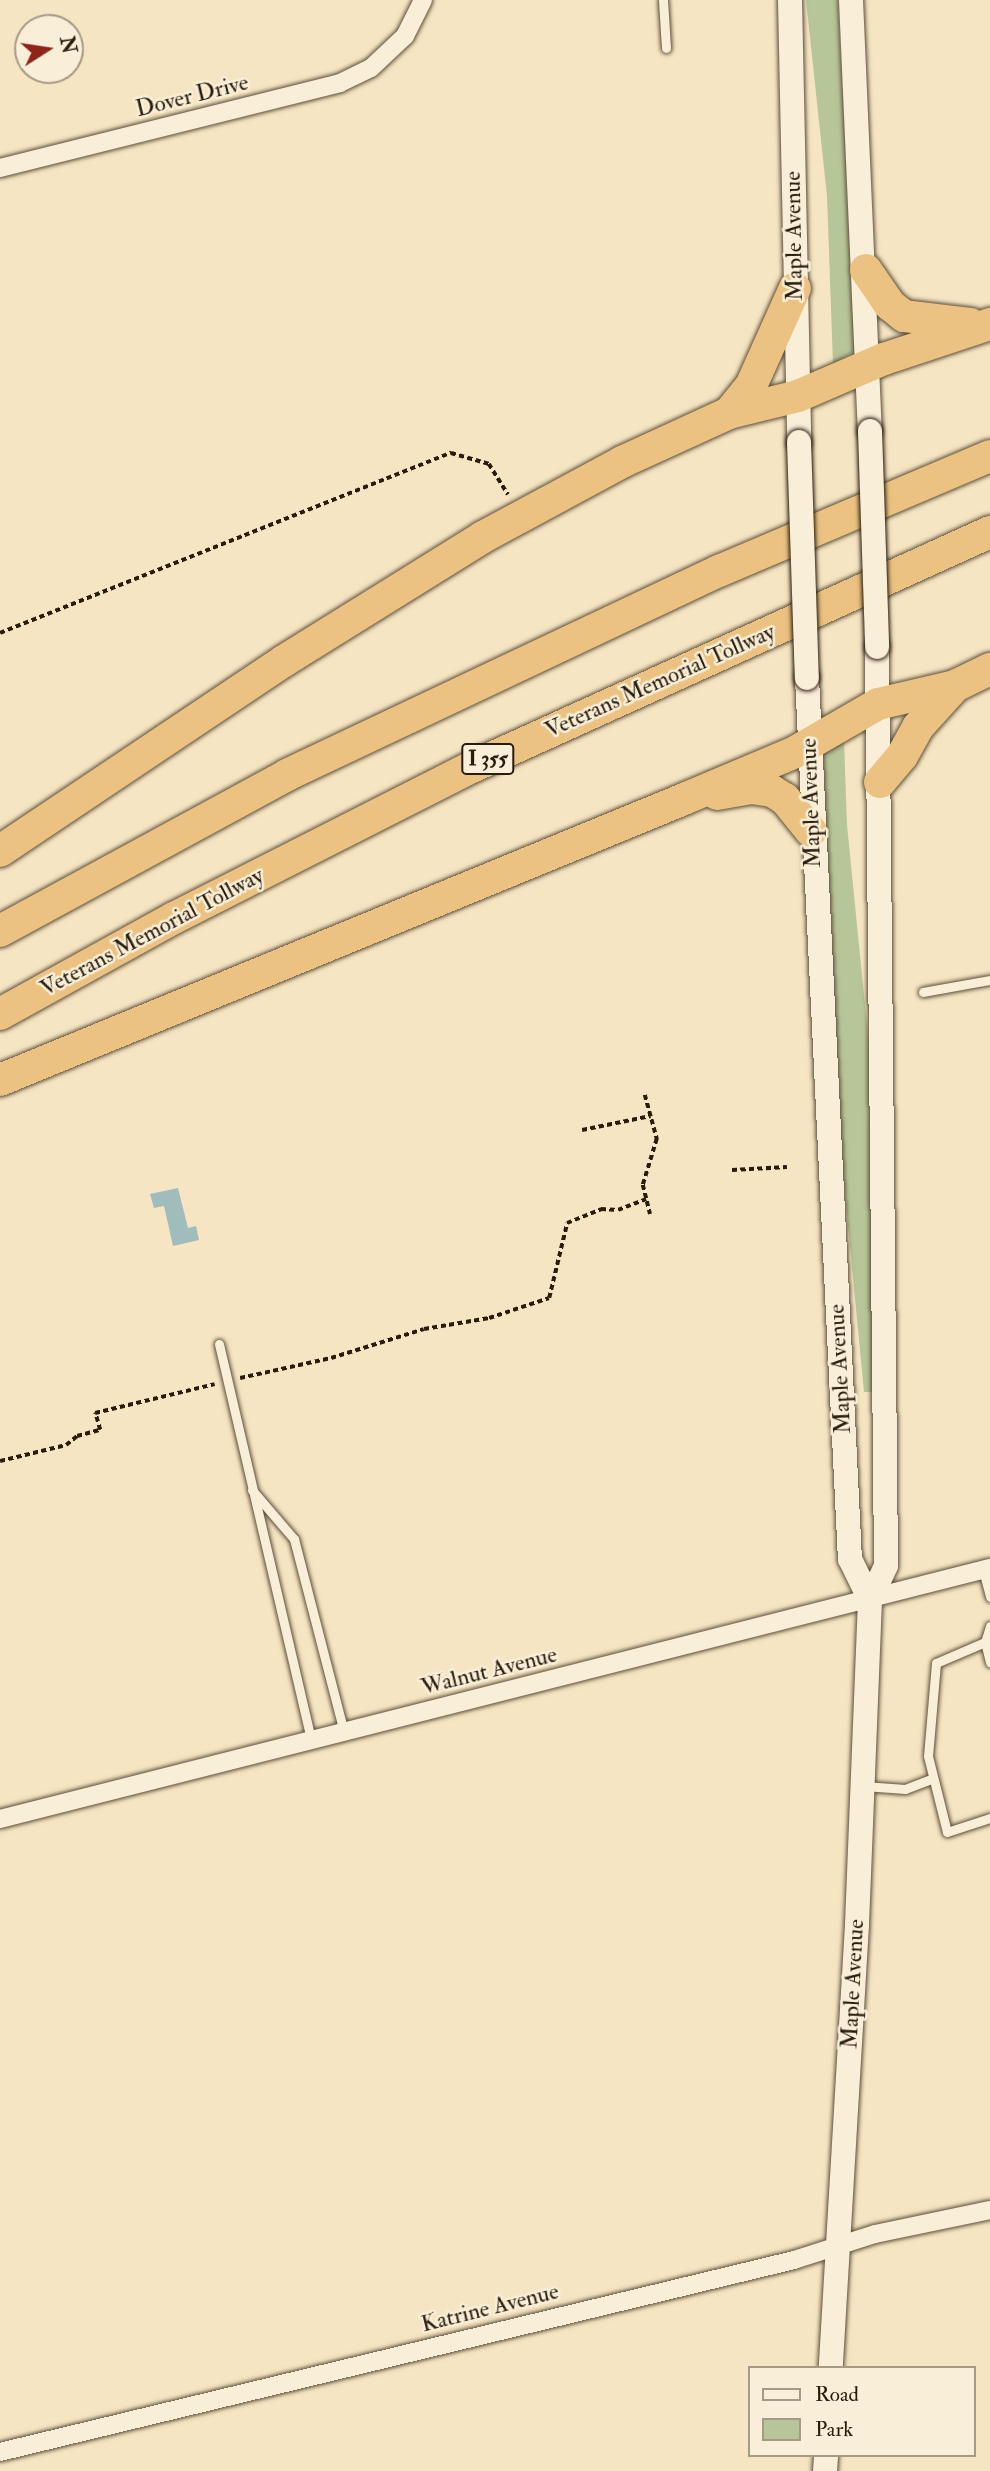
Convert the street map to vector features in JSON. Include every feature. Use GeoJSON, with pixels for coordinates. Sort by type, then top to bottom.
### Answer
{"type":"FeatureCollection","features":[{"type":"Feature","properties":{"kind":"highway"},"geometry":{"type":"LineString","coordinates":[[866,270],[890,305],[904,316],[988,325]]}},
{"type":"Feature","properties":{"kind":"highway"},"geometry":{"type":"LineString","coordinates":[[729,413],[751,386],[795,288]]}},
{"type":"Feature","properties":{"kind":"highway"},"geometry":{"type":"LineString","coordinates":[[0,851],[284,661],[522,516],[622,462],[729,413],[798,396],[868,367],[988,325]]}},
{"type":"Feature","properties":{"kind":"highway"},"geometry":{"type":"LineString","coordinates":[[0,931],[286,775],[719,571],[990,456]]}},
{"type":"Feature","properties":{"kind":"highway","name":"Veterans Memorial Tollway"},"geometry":{"type":"LineString","coordinates":[[0,1014],[174,918],[474,766],[990,532]]}},
{"type":"Feature","properties":{"kind":"highway"},"geometry":{"type":"LineString","coordinates":[[0,1080],[684,799],[808,743],[878,704],[955,686],[990,669]]}},
{"type":"Feature","properties":{"kind":"highway"},"geometry":{"type":"LineString","coordinates":[[880,782],[902,756],[918,727],[955,686]]}},
{"type":"Feature","properties":{"kind":"highway"},"geometry":{"type":"LineString","coordinates":[[684,799],[751,788],[772,791],[785,799],[811,831]]}},
{"type":"Feature","properties":{"kind":"main road","name":"Maple Avenue"},"geometry":{"type":"LineString","coordinates":[[790,0],[795,288],[811,831],[850,1559],[870,1600]]}},
{"type":"Feature","properties":{"kind":"main road","name":"Maple Avenue"},"geometry":{"type":"LineString","coordinates":[[831,2366],[864,1786],[870,1600],[886,1565],[877,647],[866,270],[851,0]]}},
{"type":"Feature","properties":{"kind":"street","name":"Dover Drive"},"geometry":{"type":"LineString","coordinates":[[0,168],[313,93],[355,76],[387,54],[405,36],[423,0]]}},
{"type":"Feature","properties":{"kind":"street","name":"Walnut Avenue"},"geometry":{"type":"LineString","coordinates":[[0,1819],[986,1569]]}},
{"type":"Feature","properties":{"kind":"street","name":"Katrine Avenue"},"geometry":{"type":"LineString","coordinates":[[0,2452],[990,2210]]}},
{"type":"Feature","properties":{"kind":"lane"},"geometry":{"type":"LineString","coordinates":[[663,0],[666,48]]}},
{"type":"Feature","properties":{"kind":"lane"},"geometry":{"type":"LineString","coordinates":[[923,992],[990,980]]}},
{"type":"Feature","properties":{"kind":"lane"},"geometry":{"type":"LineString","coordinates":[[219,1344],[311,1740]]}},
{"type":"Feature","properties":{"kind":"lane"},"geometry":{"type":"LineString","coordinates":[[251,1488],[294,1539],[344,1732]]}},
{"type":"Feature","properties":{"kind":"lane"},"geometry":{"type":"LineString","coordinates":[[986,1569],[990,1597]]}},
{"type":"Feature","properties":{"kind":"lane"},"geometry":{"type":"LineString","coordinates":[[990,1626],[985,1642],[990,1662]]}},
{"type":"Feature","properties":{"kind":"lane"},"geometry":{"type":"LineString","coordinates":[[985,1642],[936,1663],[928,1756],[947,1832],[990,1818]]}},
{"type":"Feature","properties":{"kind":"lane"},"geometry":{"type":"LineString","coordinates":[[864,1786],[905,1789],[933,1778]]}},
{"type":"Feature","properties":{"kind":"path"},"geometry":{"type":"LineString","coordinates":[[0,634],[451,453],[489,464],[522,516]]}},
{"type":"Feature","properties":{"kind":"path"},"geometry":{"type":"LineString","coordinates":[[645,1095],[657,1139],[643,1185],[650,1214]]}},
{"type":"Feature","properties":{"kind":"path"},"geometry":{"type":"LineString","coordinates":[[582,1130],[651,1116]]}},
{"type":"Feature","properties":{"kind":"path"},"geometry":{"type":"LineString","coordinates":[[732,1170],[788,1167]]}},
{"type":"Feature","properties":{"kind":"path"},"geometry":{"type":"LineString","coordinates":[[0,1461],[66,1445],[77,1436],[100,1430],[95,1413],[331,1358],[424,1329],[489,1318],[549,1297],[567,1223],[601,1209],[618,1210],[646,1199]]}},
{"type":"Feature","properties":{"kind":"green space"},"geometry":{"type":"Polygon","coordinates":[[[806,0],[838,0],[855,351],[833,364],[827,196],[806,0]]]}},
{"type":"Feature","properties":{"kind":"green space"},"geometry":{"type":"Polygon","coordinates":[[[844,740],[847,825],[869,1045],[873,1392],[864,1392],[842,1163],[821,748],[844,740]]]}},
{"type":"Feature","properties":{"kind":"water"},"geometry":{"type":"Polygon","coordinates":[[[178,1188],[188,1228],[196,1226],[199,1240],[173,1246],[164,1206],[154,1208],[150,1194],[178,1188]]]}}]}
